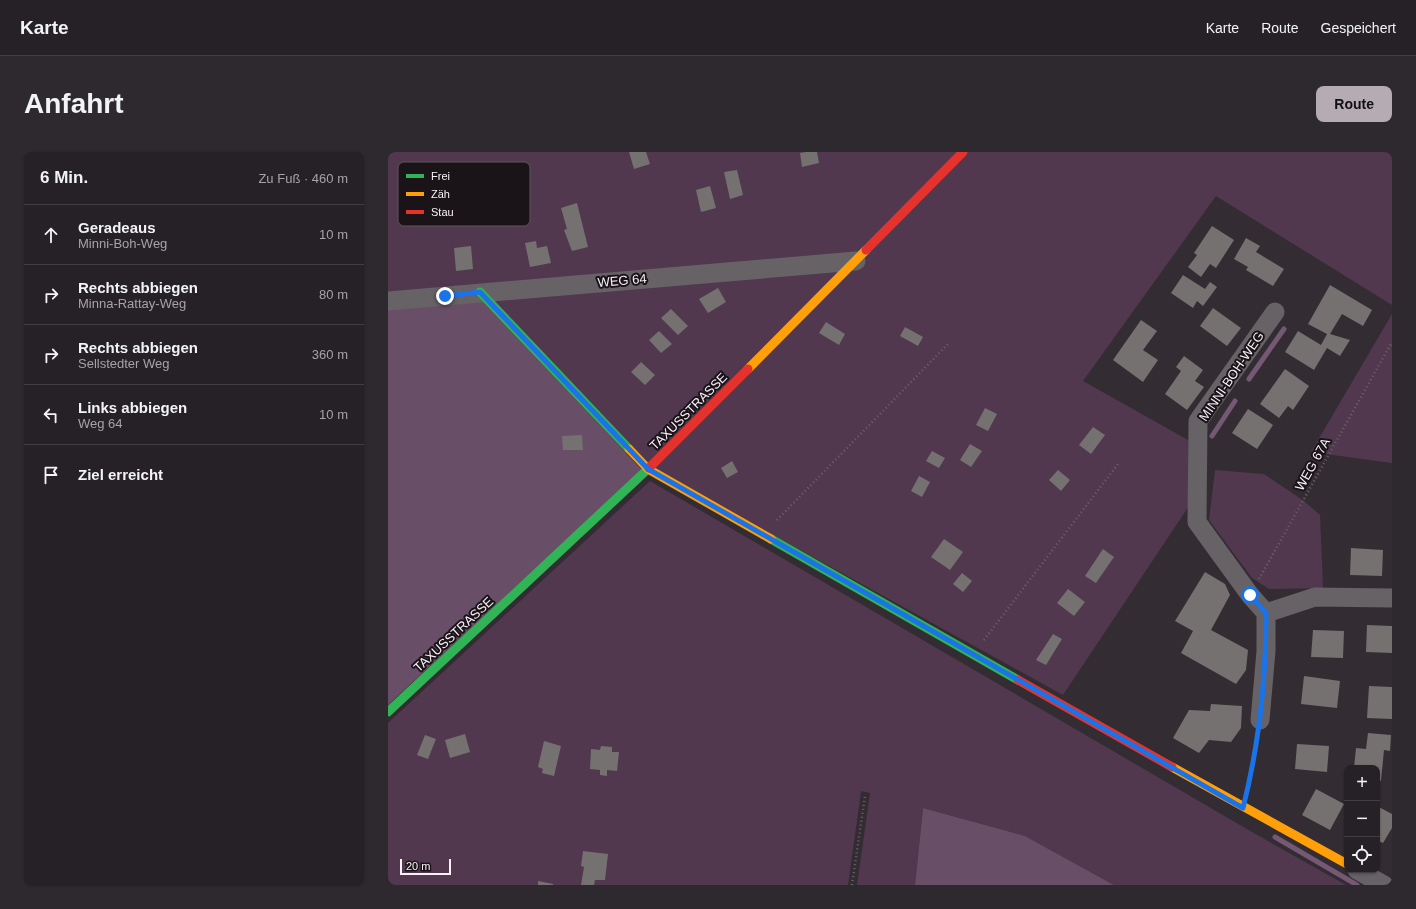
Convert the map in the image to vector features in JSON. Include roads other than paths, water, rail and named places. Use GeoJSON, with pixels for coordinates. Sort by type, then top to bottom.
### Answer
{"type":"FeatureCollection","features":[{"type":"Feature","properties":{"kind":"street","name":"TAXUSSTRASSE"},"geometry":{"type":"LineString","coordinates":[[388,712],[648,469],[963,152]]}},
{"type":"Feature","properties":{"kind":"street","name":"WEG 64"},"geometry":{"type":"LineString","coordinates":[[388,301],[856,261]]}},
{"type":"Feature","properties":{"kind":"street"},"geometry":{"type":"LineString","coordinates":[[480,292],[648,469],[974,656],[1243,808],[1344,862]]}},
{"type":"Feature","properties":{"kind":"street","name":"MINNI-BOH-WEG"},"geometry":{"type":"LineString","coordinates":[[1266,613],[1250,595],[1197,522],[1198,421],[1275,312]]}},
{"type":"Feature","properties":{"kind":"street"},"geometry":{"type":"LineString","coordinates":[[1260,720],[1266,651],[1266,613],[1315,598],[1392,598]]}},
{"type":"Feature","properties":{"kind":"street"},"geometry":{"type":"LineString","coordinates":[[1362,873],[1384,885]]}},
{"type":"Feature","properties":{"kind":"waterway"},"geometry":{"type":"LineString","coordinates":[[1249,379],[1284,329]]}},
{"type":"Feature","properties":{"kind":"waterway"},"geometry":{"type":"LineString","coordinates":[[1212,436],[1235,401]]}},
{"type":"Feature","properties":{"kind":"waterway"},"geometry":{"type":"LineString","coordinates":[[1275,837],[1357,885]]}}]}
